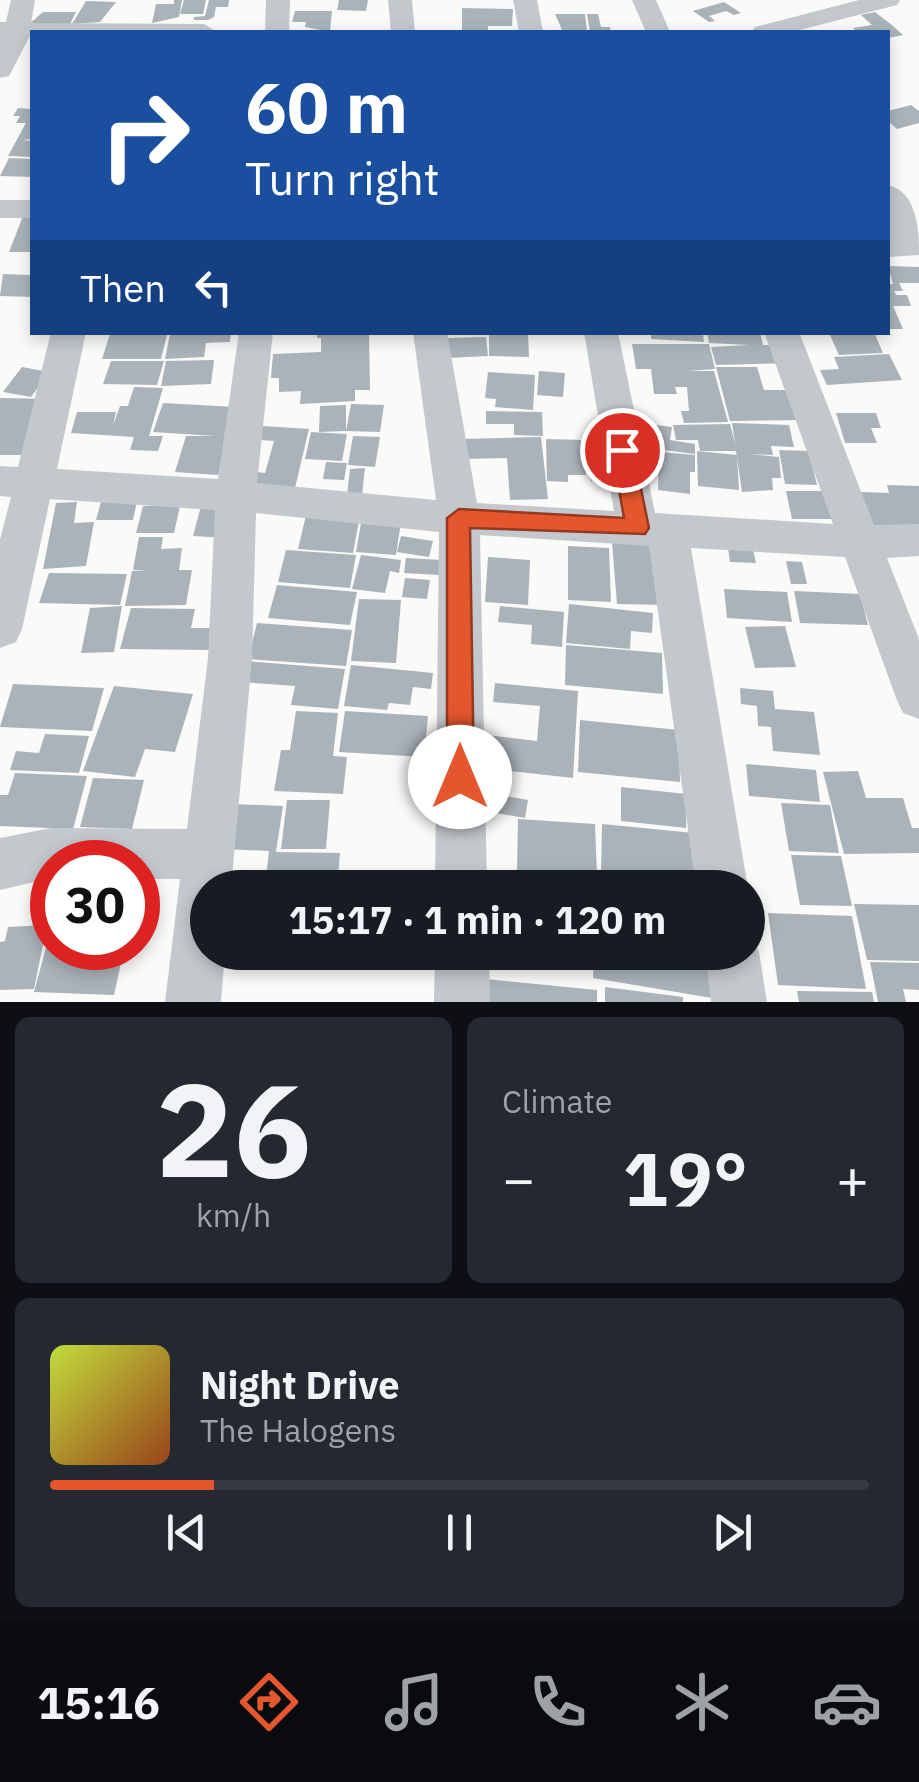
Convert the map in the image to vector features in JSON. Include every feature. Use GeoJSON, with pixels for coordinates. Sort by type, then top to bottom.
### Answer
{"type":"FeatureCollection","features":[{"type":"Feature","properties":{"kind":"street"},"geometry":{"type":"LineString","coordinates":[[0,70],[8,30],[23,0]]}},
{"type":"Feature","properties":{"kind":"street"},"geometry":{"type":"LineString","coordinates":[[143,30],[150,0]]}},
{"type":"Feature","properties":{"kind":"street"},"geometry":{"type":"LineString","coordinates":[[277,30],[278,0]]}},
{"type":"Feature","properties":{"kind":"street"},"geometry":{"type":"LineString","coordinates":[[400,0],[402,30]]}},
{"type":"Feature","properties":{"kind":"street"},"geometry":{"type":"LineString","coordinates":[[525,0],[531,30]]}},
{"type":"Feature","properties":{"kind":"street"},"geometry":{"type":"LineString","coordinates":[[644,0],[657,30]]}},
{"type":"Feature","properties":{"kind":"street"},"geometry":{"type":"LineString","coordinates":[[772,30],[888,0]]}},
{"type":"Feature","properties":{"kind":"street"},"geometry":{"type":"LineString","coordinates":[[890,247],[909,248],[898,217],[901,195]]}},
{"type":"Feature","properties":{"kind":"street"},"geometry":{"type":"LineString","coordinates":[[0,209],[30,209]]}},
{"type":"Feature","properties":{"kind":"street"},"geometry":{"type":"LineString","coordinates":[[0,629],[18,483],[68,335]]}},
{"type":"Feature","properties":{"kind":"street"},"geometry":{"type":"LineString","coordinates":[[193,1002],[230,658],[236,496],[256,335]]}},
{"type":"Feature","properties":{"kind":"street"},"geometry":{"type":"LineString","coordinates":[[430,335],[459,518],[462,870]]}},
{"type":"Feature","properties":{"kind":"street"},"geometry":{"type":"LineString","coordinates":[[602,335],[683,654],[719,870]]}},
{"type":"Feature","properties":{"kind":"street"},"geometry":{"type":"LineString","coordinates":[[782,335],[919,698]]}},
{"type":"Feature","properties":{"kind":"street"},"geometry":{"type":"LineString","coordinates":[[18,483],[236,496],[459,518],[863,542],[919,540]]}},
{"type":"Feature","properties":{"kind":"street"},"geometry":{"type":"LineString","coordinates":[[0,864],[51,854],[209,854]]}},
{"type":"Feature","properties":{"kind":"street"},"geometry":{"type":"LineString","coordinates":[[462,970],[462,1002]]}},
{"type":"Feature","properties":{"kind":"street"},"geometry":{"type":"LineString","coordinates":[[735,970],[739,1002]]}},
{"type":"Feature","properties":{"kind":"building"},"geometry":{"type":"Polygon","coordinates":[[[174,0],[182,0],[179,17],[152,23],[156,4],[174,4],[174,0]]]}},
{"type":"Feature","properties":{"kind":"building"},"geometry":{"type":"Polygon","coordinates":[[[184,0],[206,0],[203,14],[180,14],[184,0]]]}},
{"type":"Feature","properties":{"kind":"building"},"geometry":{"type":"Polygon","coordinates":[[[209,0],[229,0],[228,7],[216,7],[214,17],[208,20],[194,20],[205,16],[209,0]]]}},
{"type":"Feature","properties":{"kind":"building"},"geometry":{"type":"Polygon","coordinates":[[[339,0],[368,0],[366,11],[337,10],[339,0]]]}},
{"type":"Feature","properties":{"kind":"building"},"geometry":{"type":"Polygon","coordinates":[[[86,1],[116,2],[100,22],[72,24],[86,1]]]}},
{"type":"Feature","properties":{"kind":"building"},"geometry":{"type":"Polygon","coordinates":[[[724,2],[741,13],[726,11],[709,16],[715,21],[709,22],[693,11],[724,2]]]}},
{"type":"Feature","properties":{"kind":"building"},"geometry":{"type":"Polygon","coordinates":[[[462,8],[513,9],[512,26],[462,30],[462,8]]]}},
{"type":"Feature","properties":{"kind":"building"},"geometry":{"type":"Polygon","coordinates":[[[295,11],[332,11],[330,30],[292,22],[295,11]]]}},
{"type":"Feature","properties":{"kind":"building"},"geometry":{"type":"Polygon","coordinates":[[[43,12],[76,12],[69,26],[28,25],[43,12]]]}},
{"type":"Feature","properties":{"kind":"building"},"geometry":{"type":"Polygon","coordinates":[[[875,12],[903,35],[890,38],[890,30],[856,30],[853,28],[872,25],[861,15],[875,12]]]}},
{"type":"Feature","properties":{"kind":"building"},"geometry":{"type":"Polygon","coordinates":[[[555,14],[585,14],[587,30],[562,30],[555,14]]]}},
{"type":"Feature","properties":{"kind":"building"},"geometry":{"type":"Polygon","coordinates":[[[587,14],[598,14],[601,27],[611,30],[590,30],[587,14]]]}},
{"type":"Feature","properties":{"kind":"building"},"geometry":{"type":"Polygon","coordinates":[[[911,105],[919,111],[919,123],[897,129],[890,123],[890,110],[911,105]]]}},
{"type":"Feature","properties":{"kind":"building"},"geometry":{"type":"Polygon","coordinates":[[[18,108],[30,109],[30,139],[22,140],[30,141],[30,157],[8,156],[26,123],[16,123],[20,116],[13,116],[18,108]]]}},
{"type":"Feature","properties":{"kind":"building"},"geometry":{"type":"Polygon","coordinates":[[[9,158],[30,159],[30,177],[0,176],[9,158]]]}},
{"type":"Feature","properties":{"kind":"building"},"geometry":{"type":"Polygon","coordinates":[[[25,211],[30,211],[30,252],[9,252],[25,211]]]}},
{"type":"Feature","properties":{"kind":"building"},"geometry":{"type":"Polygon","coordinates":[[[890,266],[919,267],[919,283],[899,283],[903,291],[894,291],[896,295],[907,295],[911,306],[893,306],[903,329],[890,329],[890,266]]]}},
{"type":"Feature","properties":{"kind":"building"},"geometry":{"type":"Polygon","coordinates":[[[3,274],[30,275],[30,297],[0,296],[3,274]]]}},
{"type":"Feature","properties":{"kind":"building"},"geometry":{"type":"Polygon","coordinates":[[[110,335],[167,335],[161,359],[102,359],[110,335]]]}},
{"type":"Feature","properties":{"kind":"building"},"geometry":{"type":"Polygon","coordinates":[[[170,335],[231,335],[230,342],[206,343],[204,357],[165,359],[170,335]]]}},
{"type":"Feature","properties":{"kind":"building"},"geometry":{"type":"Polygon","coordinates":[[[369,335],[370,390],[355,390],[355,401],[300,404],[301,391],[279,392],[279,378],[271,378],[273,354],[321,352],[321,338],[317,338],[369,335]]]}},
{"type":"Feature","properties":{"kind":"building"},"geometry":{"type":"Polygon","coordinates":[[[489,335],[528,335],[529,357],[489,356],[489,335]]]}},
{"type":"Feature","properties":{"kind":"building"},"geometry":{"type":"Polygon","coordinates":[[[651,335],[703,335],[704,342],[651,339],[651,335]]]}},
{"type":"Feature","properties":{"kind":"building"},"geometry":{"type":"Polygon","coordinates":[[[708,335],[761,335],[763,345],[784,345],[790,363],[716,365],[711,347],[749,345],[709,343],[708,335]]]}},
{"type":"Feature","properties":{"kind":"building"},"geometry":{"type":"Polygon","coordinates":[[[830,335],[875,335],[883,353],[839,355],[830,335]]]}},
{"type":"Feature","properties":{"kind":"building"},"geometry":{"type":"Polygon","coordinates":[[[486,337],[488,356],[449,358],[448,338],[486,337]]]}},
{"type":"Feature","properties":{"kind":"building"},"geometry":{"type":"Polygon","coordinates":[[[632,344],[709,344],[715,369],[688,371],[714,371],[728,422],[684,423],[681,411],[689,411],[687,387],[675,387],[677,394],[654,394],[651,369],[636,369],[632,344]]]}},
{"type":"Feature","properties":{"kind":"building"},"geometry":{"type":"Polygon","coordinates":[[[889,354],[902,380],[827,385],[820,370],[839,369],[834,357],[889,354]]]}},
{"type":"Feature","properties":{"kind":"building"},"geometry":{"type":"Polygon","coordinates":[[[214,360],[211,384],[161,386],[166,361],[214,360]]]}},
{"type":"Feature","properties":{"kind":"building"},"geometry":{"type":"Polygon","coordinates":[[[111,361],[164,361],[157,385],[103,384],[111,361]]]}},
{"type":"Feature","properties":{"kind":"building"},"geometry":{"type":"Polygon","coordinates":[[[22,367],[49,372],[31,397],[3,392],[22,367]]]}},
{"type":"Feature","properties":{"kind":"building"},"geometry":{"type":"Polygon","coordinates":[[[716,367],[757,367],[764,390],[796,390],[805,420],[730,421],[716,367]]]}},
{"type":"Feature","properties":{"kind":"building"},"geometry":{"type":"Polygon","coordinates":[[[539,371],[565,373],[563,397],[537,395],[539,371]]]}},
{"type":"Feature","properties":{"kind":"building"},"geometry":{"type":"Polygon","coordinates":[[[488,372],[535,375],[533,410],[495,407],[496,399],[485,398],[488,372]]]}},
{"type":"Feature","properties":{"kind":"building"},"geometry":{"type":"Polygon","coordinates":[[[134,387],[163,388],[149,436],[163,436],[158,451],[130,450],[134,437],[71,433],[77,412],[116,412],[113,426],[120,406],[128,406],[134,387]]]}},
{"type":"Feature","properties":{"kind":"building"},"geometry":{"type":"Polygon","coordinates":[[[0,398],[50,399],[28,455],[0,455],[0,398]]]}},
{"type":"Feature","properties":{"kind":"building"},"geometry":{"type":"Polygon","coordinates":[[[163,403],[235,407],[218,475],[175,472],[186,436],[215,436],[153,432],[163,403]]]}},
{"type":"Feature","properties":{"kind":"building"},"geometry":{"type":"Polygon","coordinates":[[[351,404],[384,405],[380,432],[346,431],[351,404]]]}},
{"type":"Feature","properties":{"kind":"building"},"geometry":{"type":"Polygon","coordinates":[[[346,405],[346,431],[319,432],[320,406],[346,405]]]}},
{"type":"Feature","properties":{"kind":"building"},"geometry":{"type":"Polygon","coordinates":[[[486,411],[542,412],[543,436],[514,435],[514,424],[486,424],[486,411]]]}},
{"type":"Feature","properties":{"kind":"building"},"geometry":{"type":"Polygon","coordinates":[[[836,413],[876,413],[881,428],[871,428],[877,443],[845,443],[836,413]]]}},
{"type":"Feature","properties":{"kind":"building"},"geometry":{"type":"Polygon","coordinates":[[[732,423],[789,425],[794,447],[771,446],[773,455],[749,454],[779,457],[781,478],[772,478],[773,490],[742,492],[732,423]]]}},
{"type":"Feature","properties":{"kind":"building"},"geometry":{"type":"Polygon","coordinates":[[[730,424],[737,451],[700,451],[698,440],[676,440],[673,425],[730,424]]]}},
{"type":"Feature","properties":{"kind":"building"},"geometry":{"type":"Polygon","coordinates":[[[657,425],[672,427],[670,440],[695,444],[695,454],[656,449],[657,425]]]}},
{"type":"Feature","properties":{"kind":"building"},"geometry":{"type":"Polygon","coordinates":[[[263,426],[309,429],[294,492],[253,489],[258,472],[265,473],[274,441],[259,440],[263,426]]]}},
{"type":"Feature","properties":{"kind":"building"},"geometry":{"type":"Polygon","coordinates":[[[311,432],[347,434],[342,461],[305,459],[311,432]]]}},
{"type":"Feature","properties":{"kind":"building"},"geometry":{"type":"Polygon","coordinates":[[[353,436],[380,437],[375,467],[348,465],[353,436]]]}},
{"type":"Feature","properties":{"kind":"building"},"geometry":{"type":"Polygon","coordinates":[[[541,437],[548,499],[510,500],[507,458],[464,459],[463,439],[541,437]]]}},
{"type":"Feature","properties":{"kind":"building"},"geometry":{"type":"Polygon","coordinates":[[[586,437],[615,437],[621,481],[591,481],[586,437]]]}},
{"type":"Feature","properties":{"kind":"building"},"geometry":{"type":"Polygon","coordinates":[[[546,439],[584,440],[586,475],[568,475],[568,482],[547,481],[546,439]]]}},
{"type":"Feature","properties":{"kind":"building"},"geometry":{"type":"Polygon","coordinates":[[[779,450],[809,451],[817,485],[785,484],[779,450]]]}},
{"type":"Feature","properties":{"kind":"building"},"geometry":{"type":"Polygon","coordinates":[[[697,451],[737,455],[739,490],[698,486],[697,451]]]}},
{"type":"Feature","properties":{"kind":"building"},"geometry":{"type":"Polygon","coordinates":[[[659,452],[695,455],[690,494],[658,490],[659,452]]]}},
{"type":"Feature","properties":{"kind":"building"},"geometry":{"type":"Polygon","coordinates":[[[326,462],[347,463],[344,480],[323,479],[326,462]]]}},
{"type":"Feature","properties":{"kind":"building"},"geometry":{"type":"Polygon","coordinates":[[[365,468],[362,495],[347,495],[350,469],[365,468]]]}},
{"type":"Feature","properties":{"kind":"building"},"geometry":{"type":"Polygon","coordinates":[[[887,485],[919,486],[919,534],[872,533],[861,492],[889,493],[887,485]]]}},
{"type":"Feature","properties":{"kind":"building"},"geometry":{"type":"Polygon","coordinates":[[[786,491],[826,491],[833,519],[792,519],[786,491]]]}},
{"type":"Feature","properties":{"kind":"building"},"geometry":{"type":"Polygon","coordinates":[[[137,501],[133,520],[96,520],[101,502],[137,501]]]}},
{"type":"Feature","properties":{"kind":"building"},"geometry":{"type":"Polygon","coordinates":[[[77,502],[74,523],[94,522],[86,566],[43,569],[56,503],[77,502]]]}},
{"type":"Feature","properties":{"kind":"building"},"geometry":{"type":"Polygon","coordinates":[[[143,506],[180,506],[174,533],[136,533],[143,506]]]}},
{"type":"Feature","properties":{"kind":"building"},"geometry":{"type":"Polygon","coordinates":[[[201,506],[235,508],[228,538],[193,536],[201,506]]]}},
{"type":"Feature","properties":{"kind":"building"},"geometry":{"type":"Polygon","coordinates":[[[307,511],[360,515],[353,553],[298,549],[307,511]]]}},
{"type":"Feature","properties":{"kind":"building"},"geometry":{"type":"Polygon","coordinates":[[[363,512],[402,515],[396,555],[356,552],[363,512]]]}},
{"type":"Feature","properties":{"kind":"building"},"geometry":{"type":"Polygon","coordinates":[[[401,536],[433,541],[429,557],[397,552],[401,536]]]}},
{"type":"Feature","properties":{"kind":"building"},"geometry":{"type":"Polygon","coordinates":[[[139,537],[163,537],[161,549],[182,548],[179,570],[192,570],[186,605],[125,606],[132,571],[147,571],[133,570],[139,537]]]}},
{"type":"Feature","properties":{"kind":"building"},"geometry":{"type":"Polygon","coordinates":[[[612,542],[659,543],[666,605],[617,604],[612,542]]]}},
{"type":"Feature","properties":{"kind":"building"},"geometry":{"type":"Polygon","coordinates":[[[568,546],[609,548],[611,602],[568,600],[568,546]]]}},
{"type":"Feature","properties":{"kind":"building"},"geometry":{"type":"Polygon","coordinates":[[[728,548],[753,549],[756,563],[730,562],[728,548]]]}},
{"type":"Feature","properties":{"kind":"building"},"geometry":{"type":"Polygon","coordinates":[[[286,550],[356,555],[350,588],[278,582],[286,550]]]}},
{"type":"Feature","properties":{"kind":"building"},"geometry":{"type":"Polygon","coordinates":[[[361,555],[401,560],[399,573],[390,571],[385,593],[352,589],[361,555]]]}},
{"type":"Feature","properties":{"kind":"building"},"geometry":{"type":"Polygon","coordinates":[[[488,557],[530,560],[528,605],[485,602],[488,557]]]}},
{"type":"Feature","properties":{"kind":"building"},"geometry":{"type":"Polygon","coordinates":[[[406,558],[441,560],[439,575],[404,573],[406,558]]]}},
{"type":"Feature","properties":{"kind":"building"},"geometry":{"type":"Polygon","coordinates":[[[786,561],[802,562],[807,584],[791,584],[786,561]]]}},
{"type":"Feature","properties":{"kind":"building"},"geometry":{"type":"Polygon","coordinates":[[[49,573],[127,574],[120,605],[39,603],[49,573]]]}},
{"type":"Feature","properties":{"kind":"building"},"geometry":{"type":"Polygon","coordinates":[[[405,578],[430,580],[427,599],[402,597],[405,578]]]}},
{"type":"Feature","properties":{"kind":"building"},"geometry":{"type":"Polygon","coordinates":[[[277,585],[357,592],[350,625],[268,618],[277,585]]]}},
{"type":"Feature","properties":{"kind":"building"},"geometry":{"type":"Polygon","coordinates":[[[724,589],[787,592],[792,622],[727,618],[724,589]]]}},
{"type":"Feature","properties":{"kind":"building"},"geometry":{"type":"Polygon","coordinates":[[[794,591],[860,594],[868,625],[800,623],[794,591]]]}},
{"type":"Feature","properties":{"kind":"building"},"geometry":{"type":"Polygon","coordinates":[[[359,599],[401,600],[396,663],[351,661],[359,599]]]}},
{"type":"Feature","properties":{"kind":"building"},"geometry":{"type":"Polygon","coordinates":[[[569,604],[653,613],[652,633],[631,631],[630,649],[566,643],[569,604]]]}},
{"type":"Feature","properties":{"kind":"building"},"geometry":{"type":"Polygon","coordinates":[[[122,606],[114,652],[81,653],[90,608],[122,606]]]}},
{"type":"Feature","properties":{"kind":"building"},"geometry":{"type":"Polygon","coordinates":[[[500,606],[564,612],[562,647],[531,644],[532,625],[498,622],[500,606]]]}},
{"type":"Feature","properties":{"kind":"building"},"geometry":{"type":"Polygon","coordinates":[[[131,608],[195,609],[191,628],[217,628],[213,650],[120,649],[131,608]]]}},
{"type":"Feature","properties":{"kind":"building"},"geometry":{"type":"Polygon","coordinates":[[[257,623],[352,630],[346,666],[248,659],[257,623]]]}},
{"type":"Feature","properties":{"kind":"building"},"geometry":{"type":"Polygon","coordinates":[[[785,626],[796,667],[755,668],[745,627],[785,626]]]}},
{"type":"Feature","properties":{"kind":"building"},"geometry":{"type":"Polygon","coordinates":[[[566,645],[662,653],[663,694],[565,685],[566,645]]]}},
{"type":"Feature","properties":{"kind":"building"},"geometry":{"type":"Polygon","coordinates":[[[246,661],[345,669],[338,709],[291,705],[295,686],[241,682],[246,661]]]}},
{"type":"Feature","properties":{"kind":"building"},"geometry":{"type":"Polygon","coordinates":[[[351,665],[433,673],[431,689],[413,687],[410,705],[389,703],[387,710],[344,706],[351,665]]]}},
{"type":"Feature","properties":{"kind":"building"},"geometry":{"type":"Polygon","coordinates":[[[495,683],[578,691],[573,778],[482,768],[486,735],[537,741],[540,706],[493,702],[495,683]]]}},
{"type":"Feature","properties":{"kind":"building"},"geometry":{"type":"Polygon","coordinates":[[[13,684],[104,688],[92,731],[0,727],[13,684]]]}},
{"type":"Feature","properties":{"kind":"building"},"geometry":{"type":"Polygon","coordinates":[[[114,686],[193,694],[175,752],[145,749],[135,777],[83,771],[114,686]]]}},
{"type":"Feature","properties":{"kind":"building"},"geometry":{"type":"Polygon","coordinates":[[[740,688],[773,691],[775,709],[814,712],[820,755],[773,751],[771,727],[758,726],[757,706],[741,704],[740,688]]]}},
{"type":"Feature","properties":{"kind":"building"},"geometry":{"type":"Polygon","coordinates":[[[296,711],[338,713],[333,756],[347,757],[343,794],[274,791],[281,750],[290,750],[296,711]]]}},
{"type":"Feature","properties":{"kind":"building"},"geometry":{"type":"Polygon","coordinates":[[[345,711],[428,716],[424,757],[339,752],[345,711]]]}},
{"type":"Feature","properties":{"kind":"building"},"geometry":{"type":"Polygon","coordinates":[[[580,720],[679,730],[680,782],[578,772],[580,720]]]}},
{"type":"Feature","properties":{"kind":"building"},"geometry":{"type":"Polygon","coordinates":[[[45,734],[89,736],[79,773],[10,770],[16,751],[39,753],[45,734]]]}},
{"type":"Feature","properties":{"kind":"building"},"geometry":{"type":"Polygon","coordinates":[[[746,764],[816,770],[820,802],[749,796],[746,764]]]}},
{"type":"Feature","properties":{"kind":"building"},"geometry":{"type":"Polygon","coordinates":[[[858,771],[866,798],[903,798],[912,828],[919,828],[919,853],[844,854],[823,772],[858,771]]]}},
{"type":"Feature","properties":{"kind":"building"},"geometry":{"type":"Polygon","coordinates":[[[15,773],[87,776],[73,829],[0,826],[0,795],[8,795],[15,773]]]}},
{"type":"Feature","properties":{"kind":"building"},"geometry":{"type":"Polygon","coordinates":[[[93,778],[144,780],[132,829],[80,827],[93,778]]]}},
{"type":"Feature","properties":{"kind":"building"},"geometry":{"type":"Polygon","coordinates":[[[621,787],[686,794],[686,828],[621,821],[621,787]]]}},
{"type":"Feature","properties":{"kind":"building"},"geometry":{"type":"Polygon","coordinates":[[[488,793],[528,800],[525,818],[485,811],[488,793]]]}},
{"type":"Feature","properties":{"kind":"building"},"geometry":{"type":"Polygon","coordinates":[[[287,800],[330,800],[326,849],[281,849],[287,800]]]}},
{"type":"Feature","properties":{"kind":"building"},"geometry":{"type":"Polygon","coordinates":[[[781,803],[830,805],[839,853],[789,851],[781,803]]]}},
{"type":"Feature","properties":{"kind":"building"},"geometry":{"type":"Polygon","coordinates":[[[232,804],[283,806],[276,852],[340,853],[339,870],[267,870],[269,851],[223,849],[232,804]]]}},
{"type":"Feature","properties":{"kind":"building"},"geometry":{"type":"Polygon","coordinates":[[[518,819],[595,824],[597,870],[517,870],[518,819]]]}},
{"type":"Feature","properties":{"kind":"building"},"geometry":{"type":"Polygon","coordinates":[[[602,824],[694,833],[696,870],[601,870],[602,824]]]}},
{"type":"Feature","properties":{"kind":"building"},"geometry":{"type":"Polygon","coordinates":[[[791,855],[841,856],[852,906],[800,905],[791,855]]]}},
{"type":"Feature","properties":{"kind":"building"},"geometry":{"type":"Polygon","coordinates":[[[854,904],[919,905],[919,961],[867,960],[854,904]]]}},
{"type":"Feature","properties":{"kind":"building"},"geometry":{"type":"Polygon","coordinates":[[[768,913],[852,916],[866,989],[778,985],[768,913]]]}},
{"type":"Feature","properties":{"kind":"building"},"geometry":{"type":"Polygon","coordinates":[[[30,926],[30,970],[38,970],[34,989],[0,990],[0,942],[5,941],[8,927],[30,926]]]}},
{"type":"Feature","properties":{"kind":"building"},"geometry":{"type":"Polygon","coordinates":[[[870,962],[919,963],[919,990],[903,989],[906,1002],[878,1002],[870,962]]]}},
{"type":"Feature","properties":{"kind":"building"},"geometry":{"type":"Polygon","coordinates":[[[40,970],[119,970],[114,995],[34,992],[40,970]]]}},
{"type":"Feature","properties":{"kind":"building"},"geometry":{"type":"Polygon","coordinates":[[[593,970],[712,970],[712,998],[593,978],[593,970]]]}},
{"type":"Feature","properties":{"kind":"building"},"geometry":{"type":"Polygon","coordinates":[[[486,979],[597,990],[597,1002],[485,1002],[486,979]]]}},
{"type":"Feature","properties":{"kind":"building"},"geometry":{"type":"Polygon","coordinates":[[[605,987],[683,997],[683,1002],[605,1002],[605,987]]]}},
{"type":"Feature","properties":{"kind":"building"},"geometry":{"type":"Polygon","coordinates":[[[797,991],[872,992],[874,1002],[799,1002],[797,991]]]}},
{"type":"Feature","properties":{"kind":"route"},"geometry":{"type":"LineString","coordinates":[[460,777],[459,518],[637,528],[622,450]]}}]}
